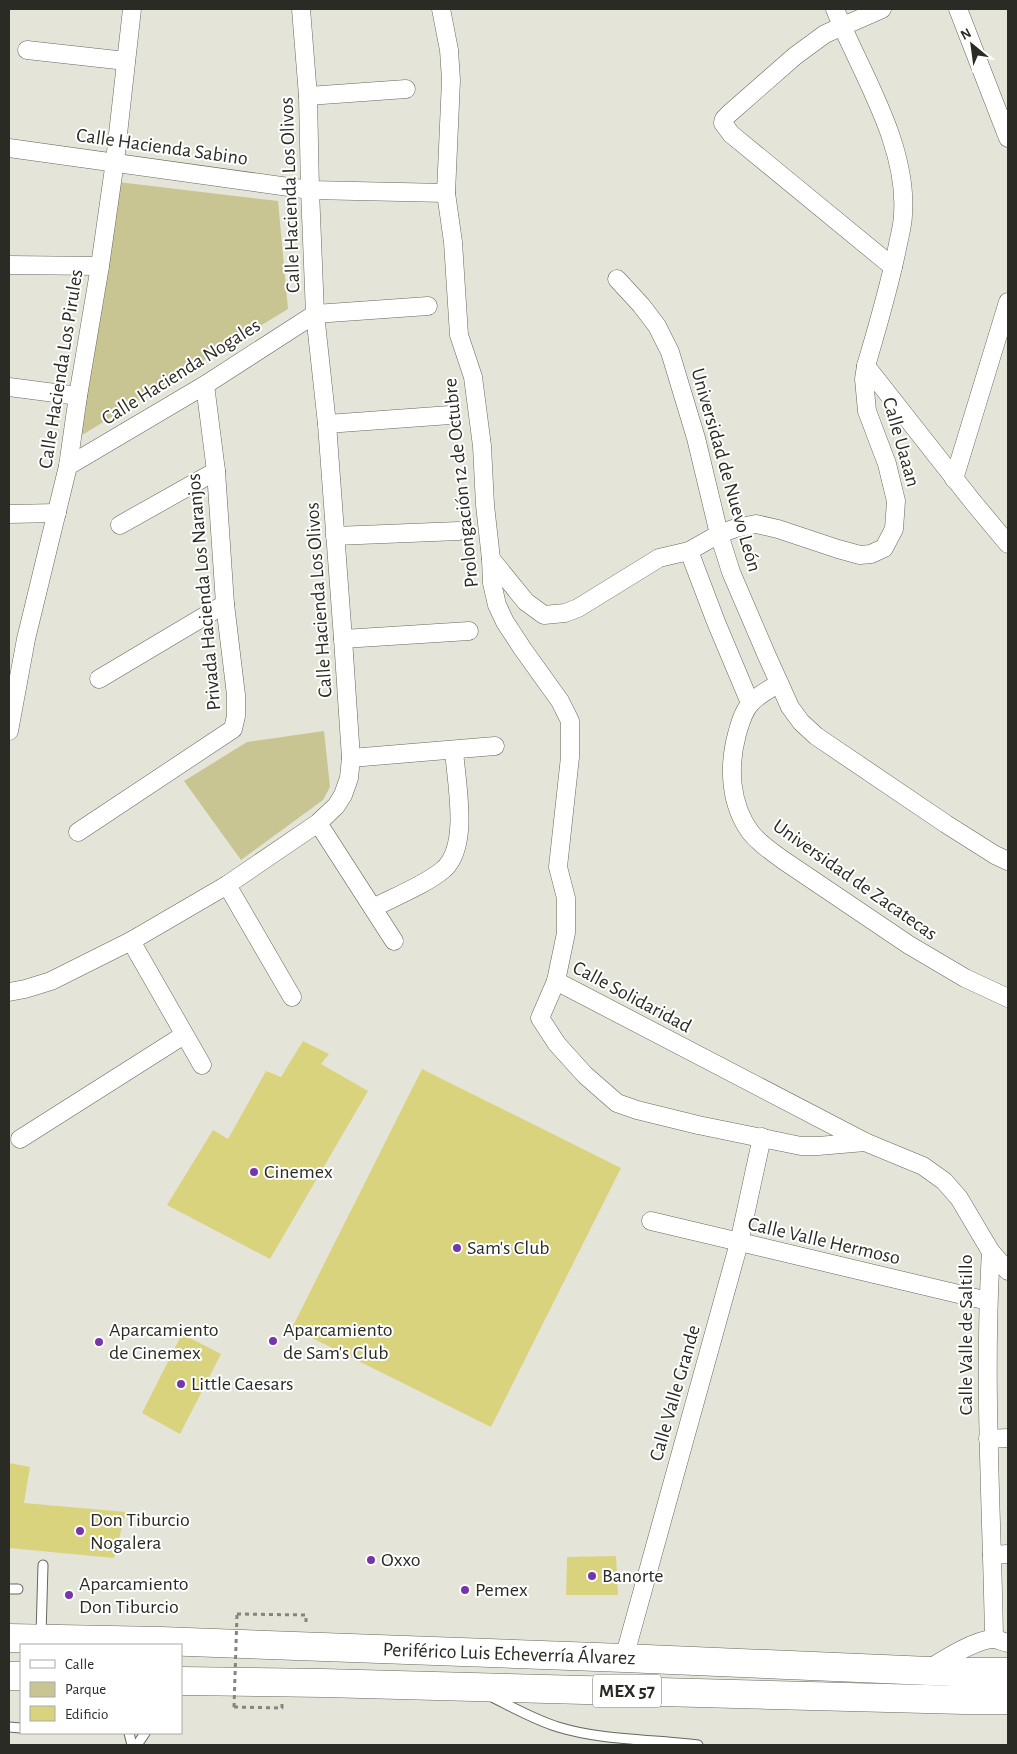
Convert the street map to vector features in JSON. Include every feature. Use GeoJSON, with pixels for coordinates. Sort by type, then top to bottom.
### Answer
{"type":"FeatureCollection","features":[{"type":"Feature","properties":{"kind":"main road","name":"Periférico Luis Echeverría Álvarez"},"geometry":{"type":"LineString","coordinates":[[9,1638],[624,1658],[926,1671],[1008,1672]]}},
{"type":"Feature","properties":{"kind":"main road","name":"Periférico Luis Echeverría Álvarez"},"geometry":{"type":"LineString","coordinates":[[182,1681],[1008,1700]]}},
{"type":"Feature","properties":{"kind":"street","name":"Calle Hacienda Los Pirules"},"geometry":{"type":"LineString","coordinates":[[9,731],[17,638],[57,513],[68,466],[100,266],[132,9]]}},
{"type":"Feature","properties":{"kind":"street","name":"Calle Hacienda Los Olivos"},"geometry":{"type":"LineString","coordinates":[[9,992],[51,981],[131,941],[228,884],[318,823],[336,806],[343,795],[349,778],[352,758],[327,424],[315,314],[308,96],[301,9]]}},
{"type":"Feature","properties":{"kind":"street","name":"Prolongación 12 de Octubre"},"geometry":{"type":"LineString","coordinates":[[440,9],[449,50],[451,80],[446,193],[453,242],[459,335],[473,377],[482,446],[492,582],[497,605],[522,648],[541,674]]}},
{"type":"Feature","properties":{"kind":"street","name":"Calle Uaaan"},"geometry":{"type":"LineString","coordinates":[[491,559],[526,602],[544,615],[565,613],[578,608],[659,558],[689,551],[719,534],[756,524],[778,528],[860,555],[871,554],[884,548],[894,530],[896,501],[887,464],[867,411],[864,380],[866,366],[894,267],[903,214],[899,166],[892,140],[835,9]]}},
{"type":"Feature","properties":{"kind":"street"},"geometry":{"type":"LineString","coordinates":[[882,9],[825,34],[795,56],[724,118],[723,123],[731,134],[894,267]]}},
{"type":"Feature","properties":{"kind":"street"},"geometry":{"type":"LineString","coordinates":[[958,9],[1008,138]]}},
{"type":"Feature","properties":{"kind":"street"},"geometry":{"type":"LineString","coordinates":[[26,50],[126,60]]}},
{"type":"Feature","properties":{"kind":"street"},"geometry":{"type":"LineString","coordinates":[[308,96],[406,89]]}},
{"type":"Feature","properties":{"kind":"street","name":"Calle Hacienda Sabino"},"geometry":{"type":"LineString","coordinates":[[9,148],[310,190],[446,193]]}},
{"type":"Feature","properties":{"kind":"street"},"geometry":{"type":"LineString","coordinates":[[9,265],[100,266]]}},
{"type":"Feature","properties":{"kind":"street","name":"Universidad de Nuevo León"},"geometry":{"type":"LineString","coordinates":[[617,278],[657,326],[670,352],[696,438],[719,534],[732,572],[790,707],[801,722],[816,736],[946,824],[1008,862]]}},
{"type":"Feature","properties":{"kind":"street"},"geometry":{"type":"LineString","coordinates":[[954,479],[1008,302]]}},
{"type":"Feature","properties":{"kind":"street"},"geometry":{"type":"LineString","coordinates":[[315,314],[428,306]]}},
{"type":"Feature","properties":{"kind":"street","name":"Calle Hacienda Nogales"},"geometry":{"type":"LineString","coordinates":[[68,466],[205,385],[315,314]]}},
{"type":"Feature","properties":{"kind":"street"},"geometry":{"type":"LineString","coordinates":[[866,366],[954,479],[1008,544]]}},
{"type":"Feature","properties":{"kind":"street","name":"Privada Hacienda Los Naranjos"},"geometry":{"type":"LineString","coordinates":[[78,832],[233,729],[236,716],[236,696],[225,604],[216,471],[205,385]]}},
{"type":"Feature","properties":{"kind":"street"},"geometry":{"type":"LineString","coordinates":[[9,387],[78,396]]}},
{"type":"Feature","properties":{"kind":"street"},"geometry":{"type":"LineString","coordinates":[[327,424],[450,415]]}},
{"type":"Feature","properties":{"kind":"street"},"geometry":{"type":"LineString","coordinates":[[120,525],[216,471]]}},
{"type":"Feature","properties":{"kind":"street"},"geometry":{"type":"LineString","coordinates":[[9,514],[57,513]]}},
{"type":"Feature","properties":{"kind":"street"},"geometry":{"type":"LineString","coordinates":[[335,536],[459,531]]}},
{"type":"Feature","properties":{"kind":"street"},"geometry":{"type":"LineString","coordinates":[[689,551],[750,703],[779,683]]}},
{"type":"Feature","properties":{"kind":"street"},"geometry":{"type":"LineString","coordinates":[[100,680],[225,604]]}},
{"type":"Feature","properties":{"kind":"street"},"geometry":{"type":"LineString","coordinates":[[343,639],[469,631]]}},
{"type":"Feature","properties":{"kind":"street","name":"Calle Solidaridad"},"geometry":{"type":"LineString","coordinates":[[541,674],[570,721],[571,738],[558,867],[566,898],[566,933],[556,981],[865,1142]]}},
{"type":"Feature","properties":{"kind":"street","name":"Universidad de Zacatecas"},"geometry":{"type":"LineString","coordinates":[[750,703],[742,718],[737,735],[732,772],[734,795],[740,815],[752,834],[766,848],[909,945],[964,978],[1008,998]]}},
{"type":"Feature","properties":{"kind":"street"},"geometry":{"type":"LineString","coordinates":[[352,758],[495,746]]}},
{"type":"Feature","properties":{"kind":"street"},"geometry":{"type":"LineString","coordinates":[[373,908],[444,869],[454,856],[460,838],[460,809],[454,750]]}},
{"type":"Feature","properties":{"kind":"street"},"geometry":{"type":"LineString","coordinates":[[318,823],[394,941]]}},
{"type":"Feature","properties":{"kind":"street"},"geometry":{"type":"LineString","coordinates":[[228,884],[292,997]]}},
{"type":"Feature","properties":{"kind":"street"},"geometry":{"type":"LineString","coordinates":[[131,941],[202,1065]]}},
{"type":"Feature","properties":{"kind":"street","name":"Calle Valle de Saltillo"},"geometry":{"type":"LineString","coordinates":[[556,981],[540,1018],[557,1044],[585,1075],[617,1103],[637,1110],[698,1125],[801,1146],[865,1142],[923,1166],[944,1181],[959,1198],[991,1252],[988,1301],[988,1439],[1000,1554],[1001,1641],[977,1643],[948,1657],[926,1671]]}},
{"type":"Feature","properties":{"kind":"street"},"geometry":{"type":"LineString","coordinates":[[20,1139],[184,1035]]}},
{"type":"Feature","properties":{"kind":"street","name":"Calle Valle Grande"},"geometry":{"type":"LineString","coordinates":[[624,1658],[739,1243],[762,1138]]}},
{"type":"Feature","properties":{"kind":"street","name":"Calle Valle Hermoso"},"geometry":{"type":"LineString","coordinates":[[651,1221],[988,1301]]}},
{"type":"Feature","properties":{"kind":"street"},"geometry":{"type":"LineString","coordinates":[[991,1252],[1008,1271]]}},
{"type":"Feature","properties":{"kind":"street"},"geometry":{"type":"LineString","coordinates":[[988,1439],[1008,1438]]}},
{"type":"Feature","properties":{"kind":"lane"},"geometry":{"type":"LineString","coordinates":[[40,1638],[43,1565]]}},
{"type":"Feature","properties":{"kind":"lane"},"geometry":{"type":"LineString","coordinates":[[474,1687],[538,1719],[559,1727],[623,1739],[698,1745]]}},
{"type":"Feature","properties":{"kind":"lane"},"geometry":{"type":"LineString","coordinates":[[137,1745],[144,1734]]}},
{"type":"Feature","properties":{"kind":"path"},"geometry":{"type":"LineString","coordinates":[[234,1707],[237,1614],[306,1615],[306,1647]]}},
{"type":"Feature","properties":{"kind":"green space"},"geometry":{"type":"Polygon","coordinates":[[[118,182],[278,201],[288,309],[74,440],[118,182]]]}},
{"type":"Feature","properties":{"kind":"green space"},"geometry":{"type":"Polygon","coordinates":[[[324,731],[330,787],[323,800],[241,860],[184,781],[247,742],[324,731]]]}},
{"type":"Feature","properties":{"kind":"building","name":"Cinemex"},"geometry":{"type":"Polygon","coordinates":[[[303,1041],[329,1054],[321,1064],[368,1091],[270,1259],[167,1205],[213,1130],[228,1139],[266,1071],[281,1077],[303,1041]]]}},
{"type":"Feature","properties":{"kind":"building","name":"Sam's Club"},"geometry":{"type":"Polygon","coordinates":[[[422,1069],[621,1168],[491,1427],[292,1328],[422,1069]]]}},
{"type":"Feature","properties":{"kind":"building","name":"Little Caesars"},"geometry":{"type":"Polygon","coordinates":[[[182,1334],[221,1354],[180,1434],[142,1413],[182,1334]]]}},
{"type":"Feature","properties":{"kind":"building","name":"Don Tiburcio Nogalera"},"geometry":{"type":"Polygon","coordinates":[[[9,1463],[30,1467],[24,1503],[126,1512],[114,1558],[9,1548],[9,1463]]]}},
{"type":"Feature","properties":{"kind":"building","name":"Banorte"},"geometry":{"type":"Polygon","coordinates":[[[616,1556],[618,1595],[566,1595],[567,1557],[616,1556]]]}},
{"type":"Feature","properties":{"kind":"place","name":"Cinemex"},"geometry":{"type":"Point","coordinates":[254,1172]}},
{"type":"Feature","properties":{"kind":"place","name":"Sam's Club"},"geometry":{"type":"Point","coordinates":[457,1248]}},
{"type":"Feature","properties":{"kind":"place","name":"Aparcamiento de Sam's Club"},"geometry":{"type":"Point","coordinates":[273,1341]}},
{"type":"Feature","properties":{"kind":"place","name":"Aparcamiento de Cinemex"},"geometry":{"type":"Point","coordinates":[99,1342]}},
{"type":"Feature","properties":{"kind":"place","name":"Little Caesars"},"geometry":{"type":"Point","coordinates":[181,1384]}},
{"type":"Feature","properties":{"kind":"place","name":"Don Tiburcio Nogalera"},"geometry":{"type":"Point","coordinates":[80,1531]}},
{"type":"Feature","properties":{"kind":"place","name":"Oxxo"},"geometry":{"type":"Point","coordinates":[371,1560]}},
{"type":"Feature","properties":{"kind":"place","name":"Banorte"},"geometry":{"type":"Point","coordinates":[592,1576]}},
{"type":"Feature","properties":{"kind":"place","name":"Pemex"},"geometry":{"type":"Point","coordinates":[465,1590]}},
{"type":"Feature","properties":{"kind":"place","name":"Aparcamiento Don Tiburcio"},"geometry":{"type":"Point","coordinates":[69,1595]}}]}
